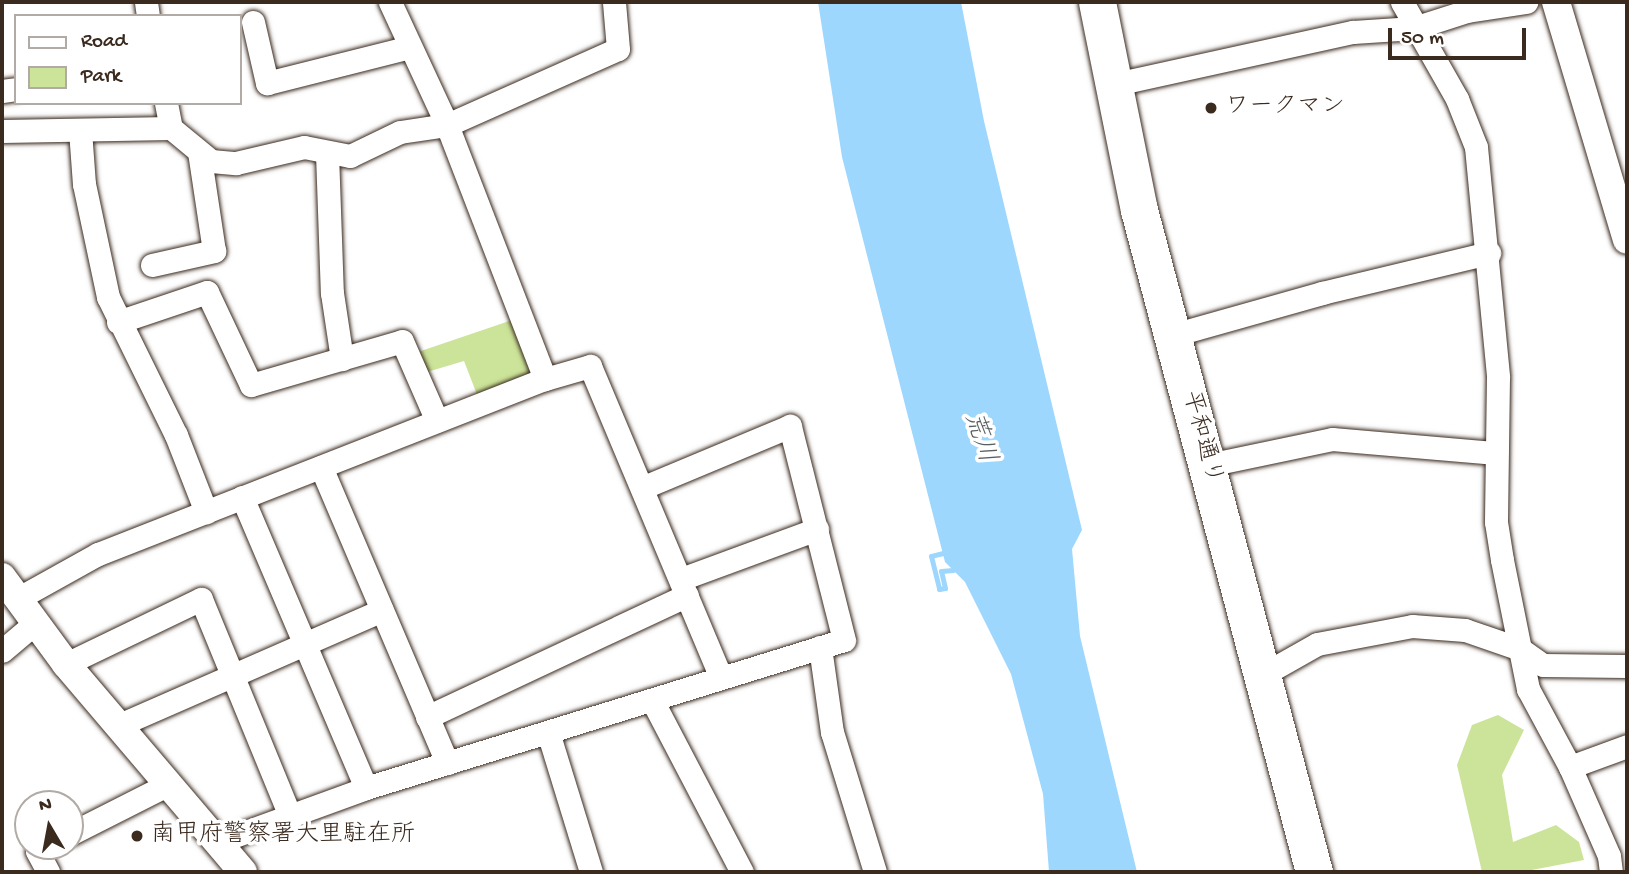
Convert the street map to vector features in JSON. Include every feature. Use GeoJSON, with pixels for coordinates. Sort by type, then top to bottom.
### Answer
{"type":"FeatureCollection","features":[{"type":"Feature","properties":{"kind":"highway","name":"平和通り"},"geometry":{"type":"LineString","coordinates":[[1097,2],[1111,85],[1173,335],[1314,872]]}},
{"type":"Feature","properties":{"kind":"street"},"geometry":{"type":"LineString","coordinates":[[390,2],[447,125],[545,379]]}},
{"type":"Feature","properties":{"kind":"street"},"geometry":{"type":"LineString","coordinates":[[166,105],[171,128],[211,161],[236,163],[304,147],[349,156],[400,132],[447,125],[618,49],[614,2]]}},
{"type":"Feature","properties":{"kind":"street"},"geometry":{"type":"LineString","coordinates":[[1402,2],[1414,28],[1457,99],[1476,146],[1489,253],[1498,377],[1496,522],[1528,689],[1570,767],[1609,856],[1611,872]]}},
{"type":"Feature","properties":{"kind":"street"},"geometry":{"type":"LineString","coordinates":[[1111,85],[1353,32],[1414,28],[1467,11],[1526,2]]}},
{"type":"Feature","properties":{"kind":"street"},"geometry":{"type":"LineString","coordinates":[[1556,2],[1627,240]]}},
{"type":"Feature","properties":{"kind":"street"},"geometry":{"type":"LineString","coordinates":[[253,22],[267,83],[410,47]]}},
{"type":"Feature","properties":{"kind":"street"},"geometry":{"type":"LineString","coordinates":[[2,131],[171,128]]}},
{"type":"Feature","properties":{"kind":"street"},"geometry":{"type":"LineString","coordinates":[[80,130],[84,184],[108,297],[176,435],[206,512]]}},
{"type":"Feature","properties":{"kind":"street"},"geometry":{"type":"LineString","coordinates":[[152,265],[214,251],[199,152]]}},
{"type":"Feature","properties":{"kind":"street"},"geometry":{"type":"LineString","coordinates":[[327,153],[331,293],[342,359]]}},
{"type":"Feature","properties":{"kind":"street"},"geometry":{"type":"LineString","coordinates":[[1173,335],[1322,293],[1489,253]]}},
{"type":"Feature","properties":{"kind":"street"},"geometry":{"type":"LineString","coordinates":[[118,322],[206,292],[251,385],[402,341],[437,421]]}},
{"type":"Feature","properties":{"kind":"street"},"geometry":{"type":"LineString","coordinates":[[243,872],[117,726],[9,588],[545,379],[590,366],[721,678]]}},
{"type":"Feature","properties":{"kind":"street"},"geometry":{"type":"LineString","coordinates":[[218,842],[291,818],[366,788],[844,640],[790,426],[642,488]]}},
{"type":"Feature","properties":{"kind":"street"},"geometry":{"type":"LineString","coordinates":[[1208,466],[1332,439],[1496,453]]}},
{"type":"Feature","properties":{"kind":"street"},"geometry":{"type":"LineString","coordinates":[[321,467],[447,763]]}},
{"type":"Feature","properties":{"kind":"street"},"geometry":{"type":"LineString","coordinates":[[242,497],[366,788]]}},
{"type":"Feature","properties":{"kind":"street"},"geometry":{"type":"LineString","coordinates":[[427,717],[684,587],[817,529]]}},
{"type":"Feature","properties":{"kind":"street"},"geometry":{"type":"LineString","coordinates":[[66,664],[201,599],[291,818]]}},
{"type":"Feature","properties":{"kind":"street"},"geometry":{"type":"LineString","coordinates":[[117,726],[382,610]]}},
{"type":"Feature","properties":{"kind":"street"},"geometry":{"type":"LineString","coordinates":[[2,651],[35,623]]}},
{"type":"Feature","properties":{"kind":"street"},"geometry":{"type":"LineString","coordinates":[[1264,674],[1317,644],[1412,626],[1465,631],[1520,649],[1543,665],[1627,666]]}},
{"type":"Feature","properties":{"kind":"street"},"geometry":{"type":"LineString","coordinates":[[820,647],[832,732],[875,872]]}},
{"type":"Feature","properties":{"kind":"street"},"geometry":{"type":"LineString","coordinates":[[652,700],[742,872]]}},
{"type":"Feature","properties":{"kind":"street"},"geometry":{"type":"LineString","coordinates":[[548,732],[591,872]]}},
{"type":"Feature","properties":{"kind":"street"},"geometry":{"type":"LineString","coordinates":[[1570,767],[1627,746]]}},
{"type":"Feature","properties":{"kind":"street"},"geometry":{"type":"LineString","coordinates":[[84,827],[167,785]]}},
{"type":"Feature","properties":{"kind":"green space"},"geometry":{"type":"Polygon","coordinates":[[[512,320],[537,382],[481,405],[464,361],[427,372],[418,352],[512,320]]]}},
{"type":"Feature","properties":{"kind":"green space"},"geometry":{"type":"Polygon","coordinates":[[[1498,715],[1524,730],[1502,775],[1513,842],[1556,825],[1579,842],[1584,860],[1521,872],[1482,872],[1457,765],[1472,725],[1498,715]]]}},
{"type":"Feature","properties":{"kind":"water","name":"荒川"},"geometry":{"type":"Polygon","coordinates":[[[818,2],[961,2],[984,121],[1082,530],[1072,549],[1080,636],[1137,872],[1049,872],[1043,794],[1011,674],[965,582],[945,562],[842,157],[818,2]]]}},
{"type":"Feature","properties":{"kind":"waterway"},"geometry":{"type":"LineString","coordinates":[[943,553],[931,556],[939,589],[945,588],[941,571],[953,570]]}},
{"type":"Feature","properties":{"kind":"place","name":"ワークマン"},"geometry":{"type":"Point","coordinates":[1211,108]}},
{"type":"Feature","properties":{"kind":"place","name":"南甲府警察署大里駐在所"},"geometry":{"type":"Point","coordinates":[137,836]}}]}
